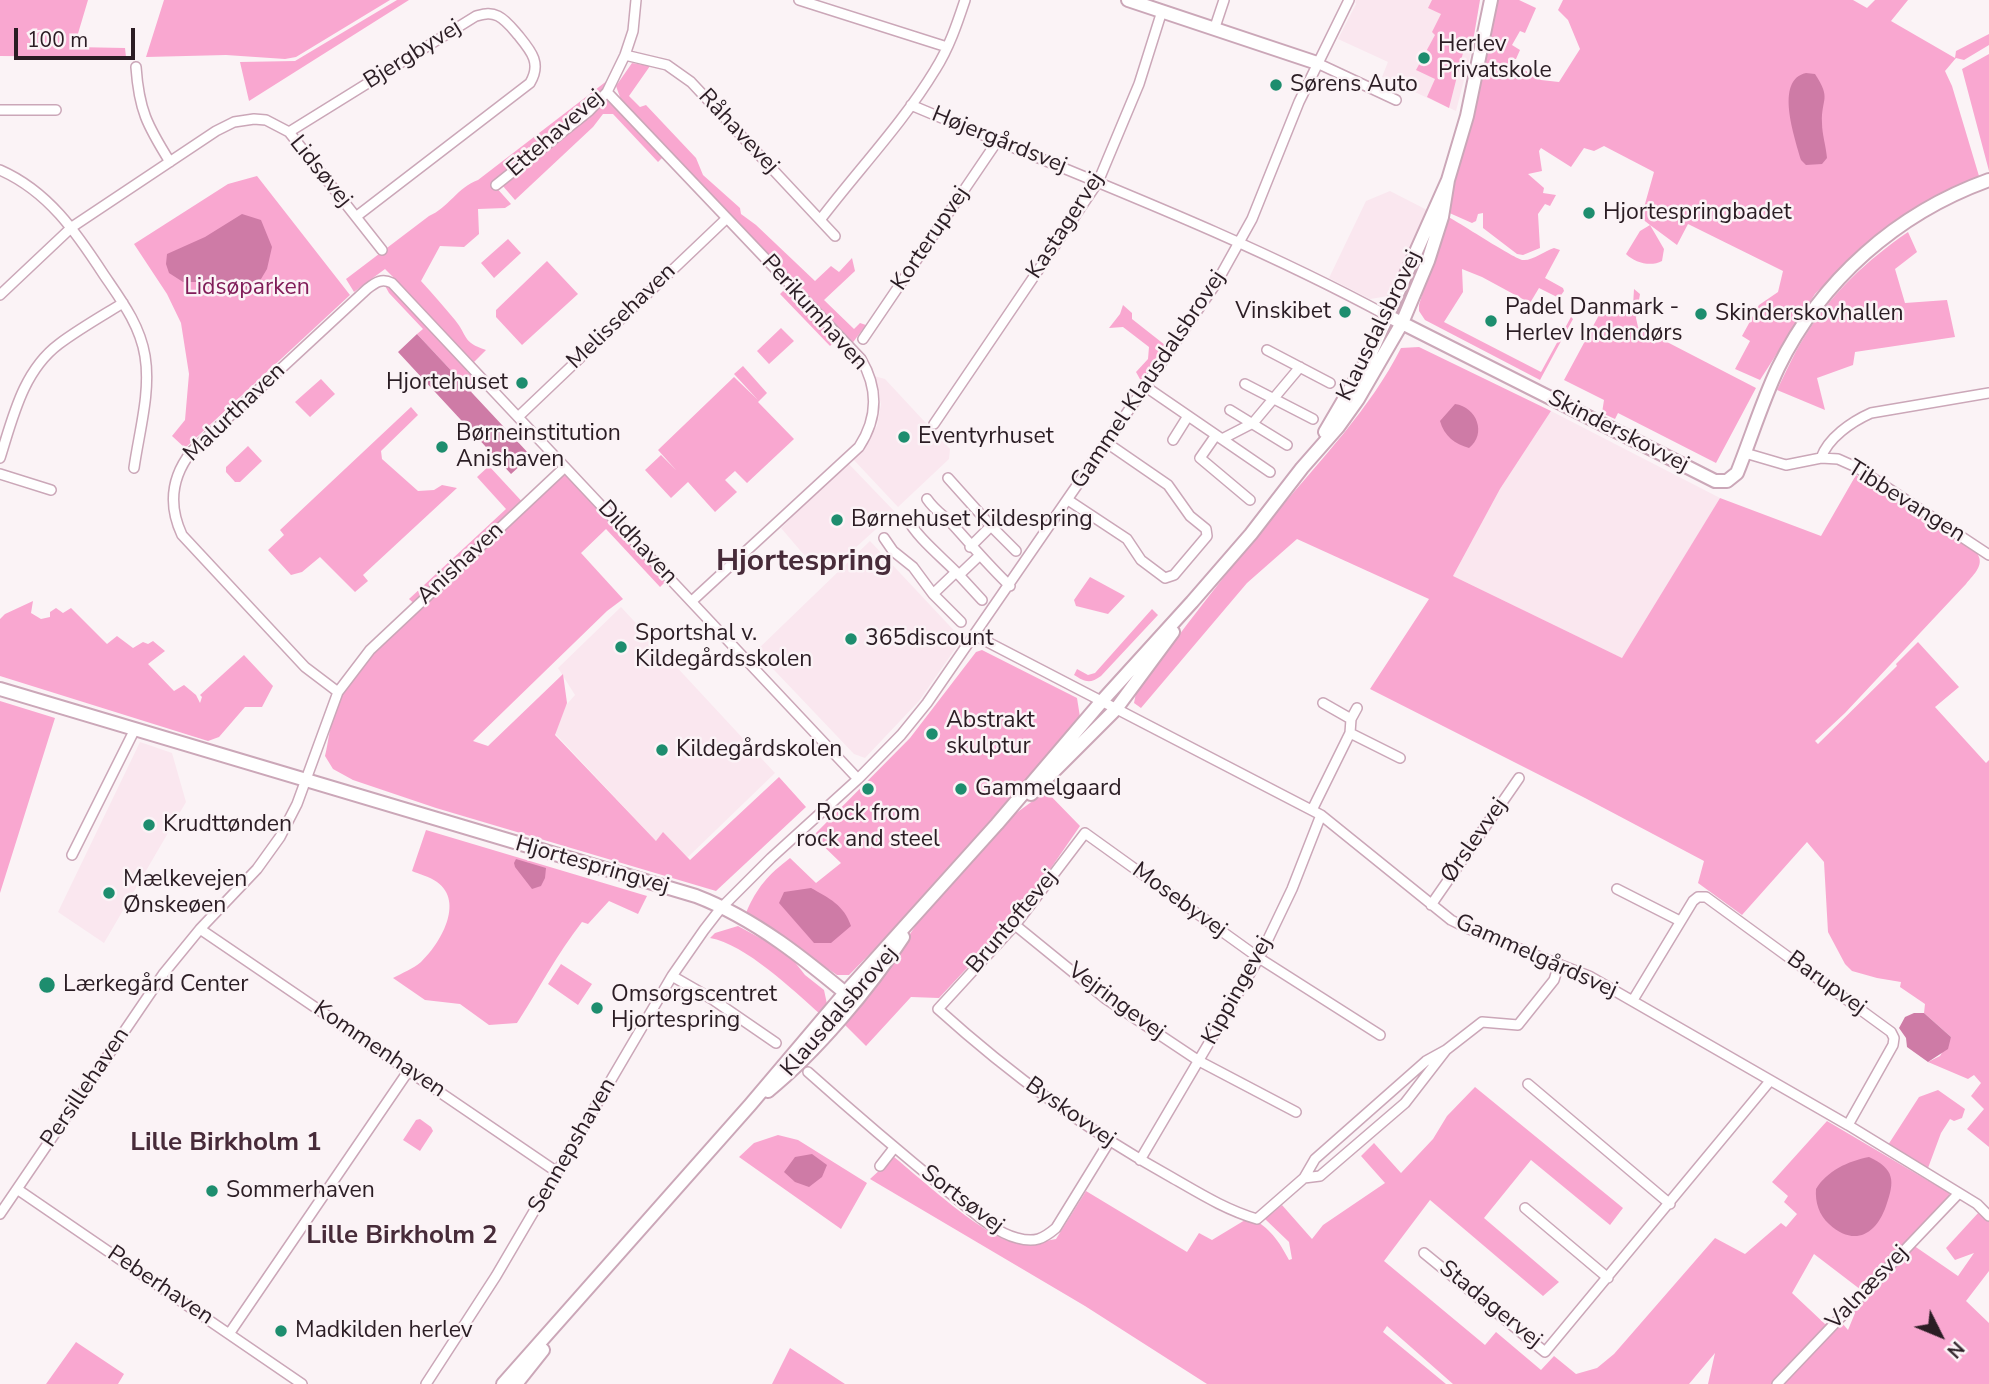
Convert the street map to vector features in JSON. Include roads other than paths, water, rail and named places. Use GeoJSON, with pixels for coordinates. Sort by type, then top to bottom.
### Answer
{"type":"FeatureCollection","features":[{"type":"Feature","properties":{"kind":"street","name":"Ettehavevej"},"geometry":{"type":"LineString","coordinates":[[496,185],[589,111],[607,92],[633,31],[636,0]]}},
{"type":"Feature","properties":{"kind":"street"},"geometry":{"type":"LineString","coordinates":[[799,0],[947,47]]}},
{"type":"Feature","properties":{"kind":"street"},"geometry":{"type":"LineString","coordinates":[[820,219],[911,105],[936,69],[965,0]]}},
{"type":"Feature","properties":{"kind":"street"},"geometry":{"type":"LineString","coordinates":[[1128,0],[1317,62],[1396,100]]}},
{"type":"Feature","properties":{"kind":"street"},"geometry":{"type":"LineString","coordinates":[[1215,27],[1224,0]]}},
{"type":"Feature","properties":{"kind":"street","name":"Gammel Klausdalsbrovej"},"geometry":{"type":"LineString","coordinates":[[722,908],[771,858],[858,779],[927,704],[976,636],[1217,282],[1241,242],[1317,62],[1349,0]]}},
{"type":"Feature","properties":{"kind":"street","name":"Klausdalsbrovej"},"geometry":{"type":"LineString","coordinates":[[503,1384],[750,1105],[793,1071],[850,997],[890,957],[921,911],[1102,701],[1251,534],[1301,468],[1370,355],[1448,180],[1467,116],[1491,0]]}},
{"type":"Feature","properties":{"kind":"street","name":"Kastagervej"},"geometry":{"type":"LineString","coordinates":[[934,424],[1098,182],[1139,85],[1162,11]]}},
{"type":"Feature","properties":{"kind":"street","name":"Bjergbyvej"},"geometry":{"type":"LineString","coordinates":[[289,132],[476,16],[489,13],[499,16],[533,53],[535,74],[530,83],[357,216]]}},
{"type":"Feature","properties":{"kind":"street","name":"Råhavevej"},"geometry":{"type":"LineString","coordinates":[[625,55],[667,65],[691,82],[835,236]]}},
{"type":"Feature","properties":{"kind":"street"},"geometry":{"type":"LineString","coordinates":[[136,66],[138,96],[143,111],[170,162]]}},
{"type":"Feature","properties":{"kind":"street","name":"Perikumhaven"},"geometry":{"type":"LineString","coordinates":[[607,92],[861,359],[868,371],[875,403],[868,434],[859,447],[692,601]]}},
{"type":"Feature","properties":{"kind":"street","name":"Højergårdsvej"},"geometry":{"type":"LineString","coordinates":[[911,105],[1241,242]]}},
{"type":"Feature","properties":{"kind":"street"},"geometry":{"type":"LineString","coordinates":[[0,110],[56,110]]}},
{"type":"Feature","properties":{"kind":"street","name":"Lidsøvej"},"geometry":{"type":"LineString","coordinates":[[0,295],[72,227],[234,122],[254,119],[266,120],[289,132],[382,250]]}},
{"type":"Feature","properties":{"kind":"street","name":"Korterupvej"},"geometry":{"type":"LineString","coordinates":[[863,339],[999,140]]}},
{"type":"Feature","properties":{"kind":"street"},"geometry":{"type":"LineString","coordinates":[[0,170],[19,178],[34,189],[72,227],[123,303],[141,339],[146,372],[134,468]]}},
{"type":"Feature","properties":{"kind":"street","name":"Klausdalsbrovej"},"geometry":{"type":"LineString","coordinates":[[1301,468],[1359,400],[1402,323],[1428,261],[1442,217],[1448,180]]}},
{"type":"Feature","properties":{"kind":"street"},"geometry":{"type":"LineString","coordinates":[[1989,180],[1937,202],[1904,220],[1860,258],[1830,289],[1798,333],[1779,366],[1745,453],[1786,465],[1821,458],[1844,429],[1871,413],[1989,393]]}},
{"type":"Feature","properties":{"kind":"street","name":"Melissehaven"},"geometry":{"type":"LineString","coordinates":[[518,417],[727,218]]}},
{"type":"Feature","properties":{"kind":"street","name":"Skinderskovvej"},"geometry":{"type":"LineString","coordinates":[[1241,242],[1325,282],[1715,481],[1732,478],[1745,453]]}},
{"type":"Feature","properties":{"kind":"street","name":"Dildhaven"},"geometry":{"type":"LineString","coordinates":[[385,280],[392,283],[858,779]]}},
{"type":"Feature","properties":{"kind":"street","name":"Malurthaven"},"geometry":{"type":"LineString","coordinates":[[338,692],[298,660],[182,535],[173,511],[173,485],[183,462],[191,452],[372,285],[385,280]]}},
{"type":"Feature","properties":{"kind":"street"},"geometry":{"type":"LineString","coordinates":[[0,457],[23,391],[38,365],[59,344],[123,303]]}},
{"type":"Feature","properties":{"kind":"street"},"geometry":{"type":"LineString","coordinates":[[1267,350],[1329,383]]}},
{"type":"Feature","properties":{"kind":"street"},"geometry":{"type":"LineString","coordinates":[[1251,500],[1200,458],[1219,437],[1253,423],[1300,368]]}},
{"type":"Feature","properties":{"kind":"street"},"geometry":{"type":"LineString","coordinates":[[1245,384],[1313,419]]}},
{"type":"Feature","properties":{"kind":"street"},"geometry":{"type":"LineString","coordinates":[[1146,387],[1270,472]]}},
{"type":"Feature","properties":{"kind":"street"},"geometry":{"type":"LineString","coordinates":[[1230,410],[1287,445]]}},
{"type":"Feature","properties":{"kind":"street"},"geometry":{"type":"LineString","coordinates":[[1173,440],[1188,416]]}},
{"type":"Feature","properties":{"kind":"street"},"geometry":{"type":"LineString","coordinates":[[1068,499],[1127,540],[1141,560],[1165,578],[1174,575],[1207,536],[1206,528],[1189,516],[1168,485],[1107,443]]}},
{"type":"Feature","properties":{"kind":"street","name":"Tibbevangen"},"geometry":{"type":"LineString","coordinates":[[1821,458],[1838,459],[1856,467],[1989,555]]}},
{"type":"Feature","properties":{"kind":"street","name":"Anishaven"},"geometry":{"type":"LineString","coordinates":[[338,692],[370,650],[565,467]]}},
{"type":"Feature","properties":{"kind":"street"},"geometry":{"type":"LineString","coordinates":[[0,474],[51,490]]}},
{"type":"Feature","properties":{"kind":"street"},"geometry":{"type":"LineString","coordinates":[[948,478],[1016,551]]}},
{"type":"Feature","properties":{"kind":"street"},"geometry":{"type":"LineString","coordinates":[[927,499],[1010,586]]}},
{"type":"Feature","properties":{"kind":"street"},"geometry":{"type":"LineString","coordinates":[[907,518],[913,530],[982,600]]}},
{"type":"Feature","properties":{"kind":"street"},"geometry":{"type":"LineString","coordinates":[[971,547],[991,526]]}},
{"type":"Feature","properties":{"kind":"street"},"geometry":{"type":"LineString","coordinates":[[884,538],[893,551],[913,567],[933,594],[961,622]]}},
{"type":"Feature","properties":{"kind":"street"},"geometry":{"type":"LineString","coordinates":[[933,594],[979,556]]}},
{"type":"Feature","properties":{"kind":"street","name":"Klausdalsbrovej"},"geometry":{"type":"LineString","coordinates":[[997,824],[1050,777],[1115,709],[1165,644],[1192,602]]}},
{"type":"Feature","properties":{"kind":"street","name":"Gammelgårdsvej"},"geometry":{"type":"LineString","coordinates":[[976,636],[1321,815],[1451,920],[1589,976],[1633,1000],[1848,1125],[1977,1204],[1989,1216]]}},
{"type":"Feature","properties":{"kind":"street","name":"Hjortespringvej"},"geometry":{"type":"LineString","coordinates":[[0,689],[696,897],[742,917],[785,945],[850,997]]}},
{"type":"Feature","properties":{"kind":"street"},"geometry":{"type":"LineString","coordinates":[[305,781],[338,692]]}},
{"type":"Feature","properties":{"kind":"street"},"geometry":{"type":"LineString","coordinates":[[1323,703],[1351,719]]}},
{"type":"Feature","properties":{"kind":"street"},"geometry":{"type":"LineString","coordinates":[[1312,810],[1350,733],[1351,719],[1357,708]]}},
{"type":"Feature","properties":{"kind":"street"},"geometry":{"type":"LineString","coordinates":[[72,855],[135,729]]}},
{"type":"Feature","properties":{"kind":"street"},"geometry":{"type":"LineString","coordinates":[[1350,733],[1400,758]]}},
{"type":"Feature","properties":{"kind":"street","name":"Ørslevvej"},"geometry":{"type":"LineString","coordinates":[[1431,905],[1519,778]]}},
{"type":"Feature","properties":{"kind":"street","name":"Persillehaven"},"geometry":{"type":"LineString","coordinates":[[0,1214],[156,984],[200,929],[257,869],[288,824],[305,781]]}},
{"type":"Feature","properties":{"kind":"street","name":"Kippingevej"},"geometry":{"type":"LineString","coordinates":[[1140,1160],[1259,958],[1292,890],[1321,815]]}},
{"type":"Feature","properties":{"kind":"street","name":"Mosebyvej"},"geometry":{"type":"LineString","coordinates":[[1085,833],[1259,958],[1380,1035]]}},
{"type":"Feature","properties":{"kind":"street","name":"Bruntoftevej"},"geometry":{"type":"LineString","coordinates":[[938,1009],[1015,925],[1085,833]]}},
{"type":"Feature","properties":{"kind":"street"},"geometry":{"type":"LineString","coordinates":[[1617,889],[1680,921]]}},
{"type":"Feature","properties":{"kind":"street","name":"Barupvej"},"geometry":{"type":"LineString","coordinates":[[1633,1000],[1693,901],[1698,897],[1706,897],[1891,1032],[1893,1045],[1848,1125]]}},
{"type":"Feature","properties":{"kind":"street","name":"Sennepshaven"},"geometry":{"type":"LineString","coordinates":[[428,1381],[496,1276],[672,976],[722,908]]}},
{"type":"Feature","properties":{"kind":"street","name":"Vejringevej"},"geometry":{"type":"LineString","coordinates":[[1015,925],[1106,999],[1199,1061],[1296,1112]]}},
{"type":"Feature","properties":{"kind":"street","name":"Kommenhaven"},"geometry":{"type":"LineString","coordinates":[[200,929],[557,1172]]}},
{"type":"Feature","properties":{"kind":"street"},"geometry":{"type":"LineString","coordinates":[[1304,1178],[1315,1158],[1426,1061],[1446,1050],[1482,1022],[1518,1025],[1554,980],[1559,964]]}},
{"type":"Feature","properties":{"kind":"street"},"geometry":{"type":"LineString","coordinates":[[672,976],[712,999],[776,1043]]}},
{"type":"Feature","properties":{"kind":"street","name":"Byskovvej"},"geometry":{"type":"LineString","coordinates":[[938,1009],[1064,1112],[1109,1142],[1213,1201],[1257,1219],[1304,1178]]}},
{"type":"Feature","properties":{"kind":"street"},"geometry":{"type":"LineString","coordinates":[[1304,1178],[1320,1176],[1405,1103],[1446,1050]]}},
{"type":"Feature","properties":{"kind":"street"},"geometry":{"type":"LineString","coordinates":[[229,1334],[409,1070]]}},
{"type":"Feature","properties":{"kind":"street","name":"Sortsøvej"},"geometry":{"type":"LineString","coordinates":[[808,1072],[894,1148],[1003,1233],[1029,1240],[1044,1239],[1056,1228],[1109,1142]]}},
{"type":"Feature","properties":{"kind":"street","name":"Stadagervej"},"geometry":{"type":"LineString","coordinates":[[1424,1253],[1545,1352],[1770,1081]]}},
{"type":"Feature","properties":{"kind":"street"},"geometry":{"type":"LineString","coordinates":[[1528,1084],[1670,1204]]}},
{"type":"Feature","properties":{"kind":"street"},"geometry":{"type":"LineString","coordinates":[[880,1166],[894,1148]]}},
{"type":"Feature","properties":{"kind":"street","name":"Peberhaven"},"geometry":{"type":"LineString","coordinates":[[17,1189],[302,1384]]}},
{"type":"Feature","properties":{"kind":"street","name":"Valnæsvej"},"geometry":{"type":"LineString","coordinates":[[1777,1384],[1959,1193]]}},
{"type":"Feature","properties":{"kind":"street"},"geometry":{"type":"LineString","coordinates":[[1525,1208],[1608,1278]]}},
{"type":"Feature","properties":{"kind":"street","name":"Klausdalsbrovej"},"geometry":{"type":"LineString","coordinates":[[516,1384],[601,1275]]}},
{"type":"Feature","properties":{"kind":"street"},"geometry":{"type":"LineString","coordinates":[[428,1381],[439,1384]]}},
{"type":"Feature","properties":{"kind":"place","name":"Herlev Privatskole"},"geometry":{"type":"Point","coordinates":[1424,58]}},
{"type":"Feature","properties":{"kind":"place","name":"Sørens Auto"},"geometry":{"type":"Point","coordinates":[1276,85]}},
{"type":"Feature","properties":{"kind":"place","name":"Hjortespringbadet"},"geometry":{"type":"Point","coordinates":[1589,213]}},
{"type":"Feature","properties":{"kind":"place","name":"Vinskibet"},"geometry":{"type":"Point","coordinates":[1345,312]}},
{"type":"Feature","properties":{"kind":"place","name":"Skinderskovhallen"},"geometry":{"type":"Point","coordinates":[1701,314]}},
{"type":"Feature","properties":{"kind":"place","name":"Padel Danmark - Herlev Indendørs"},"geometry":{"type":"Point","coordinates":[1491,321]}},
{"type":"Feature","properties":{"kind":"place","name":"Hjortehuset"},"geometry":{"type":"Point","coordinates":[522,383]}},
{"type":"Feature","properties":{"kind":"place","name":"Eventyrhuset"},"geometry":{"type":"Point","coordinates":[904,437]}},
{"type":"Feature","properties":{"kind":"place","name":"Børneinstitution Anishaven"},"geometry":{"type":"Point","coordinates":[442,447]}},
{"type":"Feature","properties":{"kind":"place","name":"Børnehuset Kildespring"},"geometry":{"type":"Point","coordinates":[837,520]}},
{"type":"Feature","properties":{"kind":"place","name":"365discount"},"geometry":{"type":"Point","coordinates":[851,639]}},
{"type":"Feature","properties":{"kind":"place","name":"Sportshal v. Kildegårdsskolen"},"geometry":{"type":"Point","coordinates":[621,647]}},
{"type":"Feature","properties":{"kind":"place","name":"Abstrakt skulptur"},"geometry":{"type":"Point","coordinates":[932,734]}},
{"type":"Feature","properties":{"kind":"place","name":"Kildegårdskolen"},"geometry":{"type":"Point","coordinates":[662,750]}},
{"type":"Feature","properties":{"kind":"place","name":"Rock from rock and steel"},"geometry":{"type":"Point","coordinates":[868,789]}},
{"type":"Feature","properties":{"kind":"place","name":"Gammelgaard"},"geometry":{"type":"Point","coordinates":[961,789]}},
{"type":"Feature","properties":{"kind":"place","name":"Krudttønden"},"geometry":{"type":"Point","coordinates":[149,825]}},
{"type":"Feature","properties":{"kind":"place","name":"Mælkevejen Ønskeøen"},"geometry":{"type":"Point","coordinates":[109,893]}},
{"type":"Feature","properties":{"kind":"place","name":"Lærkegård Center"},"geometry":{"type":"Point","coordinates":[47,985]}},
{"type":"Feature","properties":{"kind":"place","name":"Omsorgscentret Hjortespring"},"geometry":{"type":"Point","coordinates":[597,1008]}},
{"type":"Feature","properties":{"kind":"place","name":"Sommerhaven"},"geometry":{"type":"Point","coordinates":[212,1191]}},
{"type":"Feature","properties":{"kind":"place","name":"Madkilden herlev"},"geometry":{"type":"Point","coordinates":[281,1331]}},
{"type":"Feature","properties":{"kind":"district","name":"Hjortespring"},"geometry":{"type":"Point","coordinates":[804,563]}},
{"type":"Feature","properties":{"kind":"district","name":"Lille Birkholm 1"},"geometry":{"type":"Point","coordinates":[226,1144]}},
{"type":"Feature","properties":{"kind":"district","name":"Lille Birkholm 2"},"geometry":{"type":"Point","coordinates":[402,1237]}},
{"type":"Feature","properties":{"kind":"park label","name":"Lidsøparken"},"geometry":{"type":"Point","coordinates":[247,288]}}]}
